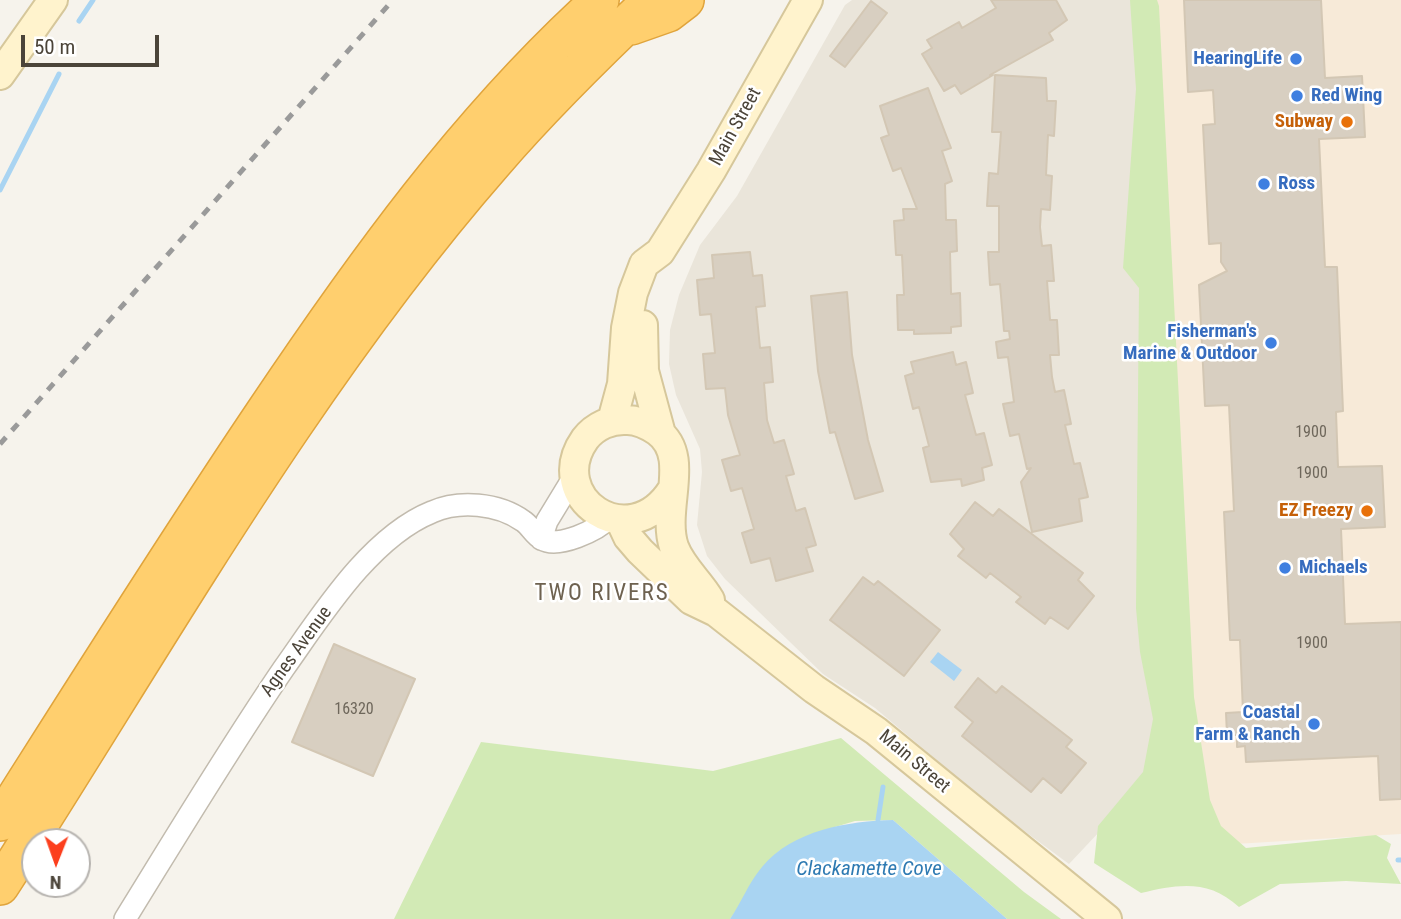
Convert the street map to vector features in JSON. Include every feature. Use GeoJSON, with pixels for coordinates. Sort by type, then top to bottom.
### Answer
{"type":"FeatureCollection","features":[{"type":"Feature","properties":{"kind":"highway"},"geometry":{"type":"LineString","coordinates":[[0,822],[228,465],[390,233],[521,80],[600,0]]}},
{"type":"Feature","properties":{"kind":"highway"},"geometry":{"type":"LineString","coordinates":[[0,886],[153,642],[346,353],[493,163],[652,0]]}},
{"type":"Feature","properties":{"kind":"highway"},"geometry":{"type":"LineString","coordinates":[[621,29],[668,13],[685,0]]}},
{"type":"Feature","properties":{"kind":"street"},"geometry":{"type":"LineString","coordinates":[[0,75],[53,0]]}},
{"type":"Feature","properties":{"kind":"street","name":"Main Street"},"geometry":{"type":"LineString","coordinates":[[612,421],[622,384],[626,328],[633,293],[644,264],[660,252],[711,171],[808,0]]}},
{"type":"Feature","properties":{"kind":"street","name":"Main Street"},"geometry":{"type":"LineString","coordinates":[[660,252],[660,271],[643,325],[642,355],[661,434],[675,460],[669,511],[675,547],[716,612]]}},
{"type":"Feature","properties":{"kind":"street"},"geometry":{"type":"LineString","coordinates":[[661,434],[646,424],[629,420],[612,421],[587,436],[579,448],[575,475],[547,521],[541,539],[552,542],[583,534],[615,519],[651,514],[672,490]]}},
{"type":"Feature","properties":{"kind":"street","name":"Main Street"},"geometry":{"type":"LineString","coordinates":[[575,475],[586,502],[615,519],[669,581],[691,600],[716,612],[814,689],[876,731],[1107,919]]}},
{"type":"Feature","properties":{"kind":"street","name":"Agnes Avenue"},"geometry":{"type":"LineString","coordinates":[[125,919],[268,692],[313,627],[383,544],[431,512],[461,503],[503,510],[524,521],[541,539]]}},
{"type":"Feature","properties":{"kind":"shaded area"},"geometry":{"type":"Polygon","coordinates":[[[852,0],[1143,0],[1181,745],[1069,864],[996,810],[875,708],[823,674],[725,579],[707,556],[697,525],[702,472],[700,449],[676,395],[669,364],[670,330],[679,295],[700,245],[737,196],[845,5],[852,0]]]}},
{"type":"Feature","properties":{"kind":"shaded area"},"geometry":{"type":"Polygon","coordinates":[[[1143,0],[1401,0],[1401,834],[1185,847],[1143,0]]]}},
{"type":"Feature","properties":{"kind":"green space"},"geometry":{"type":"Polygon","coordinates":[[[1130,0],[1157,0],[1159,6],[1194,697],[1210,800],[1221,826],[1246,848],[1376,835],[1391,844],[1387,858],[1401,884],[1346,881],[1280,884],[1239,907],[1216,892],[1193,886],[1168,887],[1141,893],[1094,863],[1098,826],[1143,772],[1153,719],[1140,652],[1136,608],[1139,288],[1123,268],[1136,89],[1130,0]]]}},
{"type":"Feature","properties":{"kind":"green space"},"geometry":{"type":"Polygon","coordinates":[[[841,738],[1024,892],[1061,919],[1007,919],[893,820],[855,821],[815,833],[779,851],[730,919],[394,919],[481,742],[713,771],[841,738]]]}},
{"type":"Feature","properties":{"kind":"water"},"geometry":{"type":"Polygon","coordinates":[[[938,652],[962,670],[954,681],[930,662],[938,652]]]}},
{"type":"Feature","properties":{"kind":"water","name":"Clackamette Cove"},"geometry":{"type":"Polygon","coordinates":[[[893,820],[1007,919],[730,919],[757,873],[774,854],[789,844],[822,830],[893,820]]]}},
{"type":"Feature","properties":{"kind":"building"},"geometry":{"type":"Polygon","coordinates":[[[991,0],[1056,0],[1067,20],[1049,33],[1053,40],[961,94],[955,85],[944,91],[922,54],[932,48],[927,40],[959,22],[962,28],[996,8],[991,0]]]}},
{"type":"Feature","properties":{"kind":"building"},"geometry":{"type":"Polygon","coordinates":[[[1184,0],[1321,0],[1325,78],[1362,76],[1365,137],[1319,139],[1325,267],[1337,267],[1343,411],[1336,412],[1338,467],[1382,466],[1385,527],[1341,529],[1345,624],[1401,622],[1401,799],[1380,800],[1378,756],[1246,762],[1245,746],[1237,747],[1237,735],[1227,735],[1226,713],[1243,712],[1240,640],[1230,640],[1224,512],[1234,511],[1229,405],[1205,406],[1199,285],[1227,271],[1221,262],[1221,243],[1209,244],[1203,125],[1215,124],[1213,90],[1188,92],[1184,0]]]}},
{"type":"Feature","properties":{"kind":"building"},"geometry":{"type":"Polygon","coordinates":[[[871,1],[887,13],[845,67],[830,56],[871,1]]]}},
{"type":"Feature","properties":{"kind":"building"},"geometry":{"type":"Polygon","coordinates":[[[995,75],[1046,78],[1047,101],[1056,101],[1054,136],[1048,135],[1046,175],[1052,176],[1050,210],[1041,209],[1040,227],[1042,246],[1051,245],[1054,281],[1047,281],[1050,320],[1057,320],[1059,355],[1050,355],[1055,392],[1064,390],[1071,424],[1065,425],[1074,464],[1080,463],[1088,497],[1079,499],[1082,521],[1032,532],[1021,482],[1031,468],[1027,469],[1019,434],[1010,436],[1003,404],[1014,402],[1008,357],[998,358],[996,342],[1010,339],[1009,331],[1004,331],[1000,284],[990,285],[988,252],[999,252],[999,206],[987,206],[989,173],[998,174],[1001,132],[992,132],[995,75]]]}},
{"type":"Feature","properties":{"kind":"building"},"geometry":{"type":"Polygon","coordinates":[[[928,88],[951,148],[942,151],[952,181],[945,184],[946,220],[956,220],[957,251],[950,252],[951,294],[960,293],[961,326],[951,327],[951,333],[914,334],[914,330],[898,330],[897,295],[904,295],[902,255],[896,255],[894,221],[904,220],[903,209],[917,209],[901,168],[893,171],[881,138],[889,135],[880,106],[928,88]]]}},
{"type":"Feature","properties":{"kind":"building"},"geometry":{"type":"Polygon","coordinates":[[[750,252],[753,276],[762,275],[765,306],[756,307],[760,348],[770,347],[773,382],[764,383],[767,420],[774,443],[784,440],[794,474],[786,476],[796,511],[805,508],[816,545],[806,548],[813,571],[776,581],[770,558],[751,563],[742,533],[754,529],[742,488],[731,491],[722,460],[740,455],[728,415],[725,388],[706,389],[703,354],[715,353],[711,314],[700,315],[697,280],[714,278],[712,255],[750,252]]]}},
{"type":"Feature","properties":{"kind":"building"},"geometry":{"type":"Polygon","coordinates":[[[847,292],[852,355],[868,440],[883,491],[855,499],[835,432],[830,433],[818,371],[811,296],[847,292]]]}},
{"type":"Feature","properties":{"kind":"building"},"geometry":{"type":"Polygon","coordinates":[[[953,352],[956,365],[966,362],[973,393],[965,395],[976,435],[984,433],[992,465],[982,468],[984,480],[962,486],[961,479],[931,482],[923,448],[929,446],[919,407],[913,409],[905,376],[914,373],[911,362],[953,352]]]}},
{"type":"Feature","properties":{"kind":"building"},"geometry":{"type":"Polygon","coordinates":[[[975,502],[993,516],[999,509],[1083,573],[1078,580],[1094,596],[1068,629],[1050,617],[1045,624],[1016,602],[1021,597],[990,573],[986,578],[958,556],[964,549],[950,534],[975,502]]]}},
{"type":"Feature","properties":{"kind":"building"},"geometry":{"type":"Polygon","coordinates":[[[863,577],[874,585],[878,581],[940,630],[904,676],[830,620],[863,577]]]}},
{"type":"Feature","properties":{"kind":"building"},"geometry":{"type":"Polygon","coordinates":[[[334,644],[415,679],[373,776],[292,742],[334,644]]]}},
{"type":"Feature","properties":{"kind":"building"},"geometry":{"type":"Polygon","coordinates":[[[978,678],[996,693],[1002,686],[1072,740],[1066,747],[1086,763],[1061,793],[1043,778],[1031,792],[962,736],[973,722],[955,707],[978,678]]]}},
{"type":"Feature","properties":{"kind":"waterway"},"geometry":{"type":"LineString","coordinates":[[79,21],[93,0]]}},
{"type":"Feature","properties":{"kind":"waterway"},"geometry":{"type":"LineString","coordinates":[[0,190],[59,74]]}},
{"type":"Feature","properties":{"kind":"waterway"},"geometry":{"type":"LineString","coordinates":[[878,820],[883,787]]}},
{"type":"Feature","properties":{"kind":"railway"},"geometry":{"type":"LineString","coordinates":[[0,444],[393,0]]}},
{"type":"Feature","properties":{"kind":"place","name":"HearingLife"},"geometry":{"type":"Point","coordinates":[1296,59]}},
{"type":"Feature","properties":{"kind":"place","name":"Red Wing"},"geometry":{"type":"Point","coordinates":[1297,96]}},
{"type":"Feature","properties":{"kind":"place","name":"Subway"},"geometry":{"type":"Point","coordinates":[1347,122]}},
{"type":"Feature","properties":{"kind":"place","name":"Ross"},"geometry":{"type":"Point","coordinates":[1264,184]}},
{"type":"Feature","properties":{"kind":"place","name":"Fisherman's Marine & Outdoor"},"geometry":{"type":"Point","coordinates":[1271,343]}},
{"type":"Feature","properties":{"kind":"place","name":"EZ Freezy"},"geometry":{"type":"Point","coordinates":[1367,511]}},
{"type":"Feature","properties":{"kind":"place","name":"Michaels"},"geometry":{"type":"Point","coordinates":[1285,568]}},
{"type":"Feature","properties":{"kind":"place","name":"Coastal Farm & Ranch"},"geometry":{"type":"Point","coordinates":[1314,724]}},
{"type":"Feature","properties":{"kind":"district","name":"TWO RIVERS"},"geometry":{"type":"Point","coordinates":[602,594]}}]}
